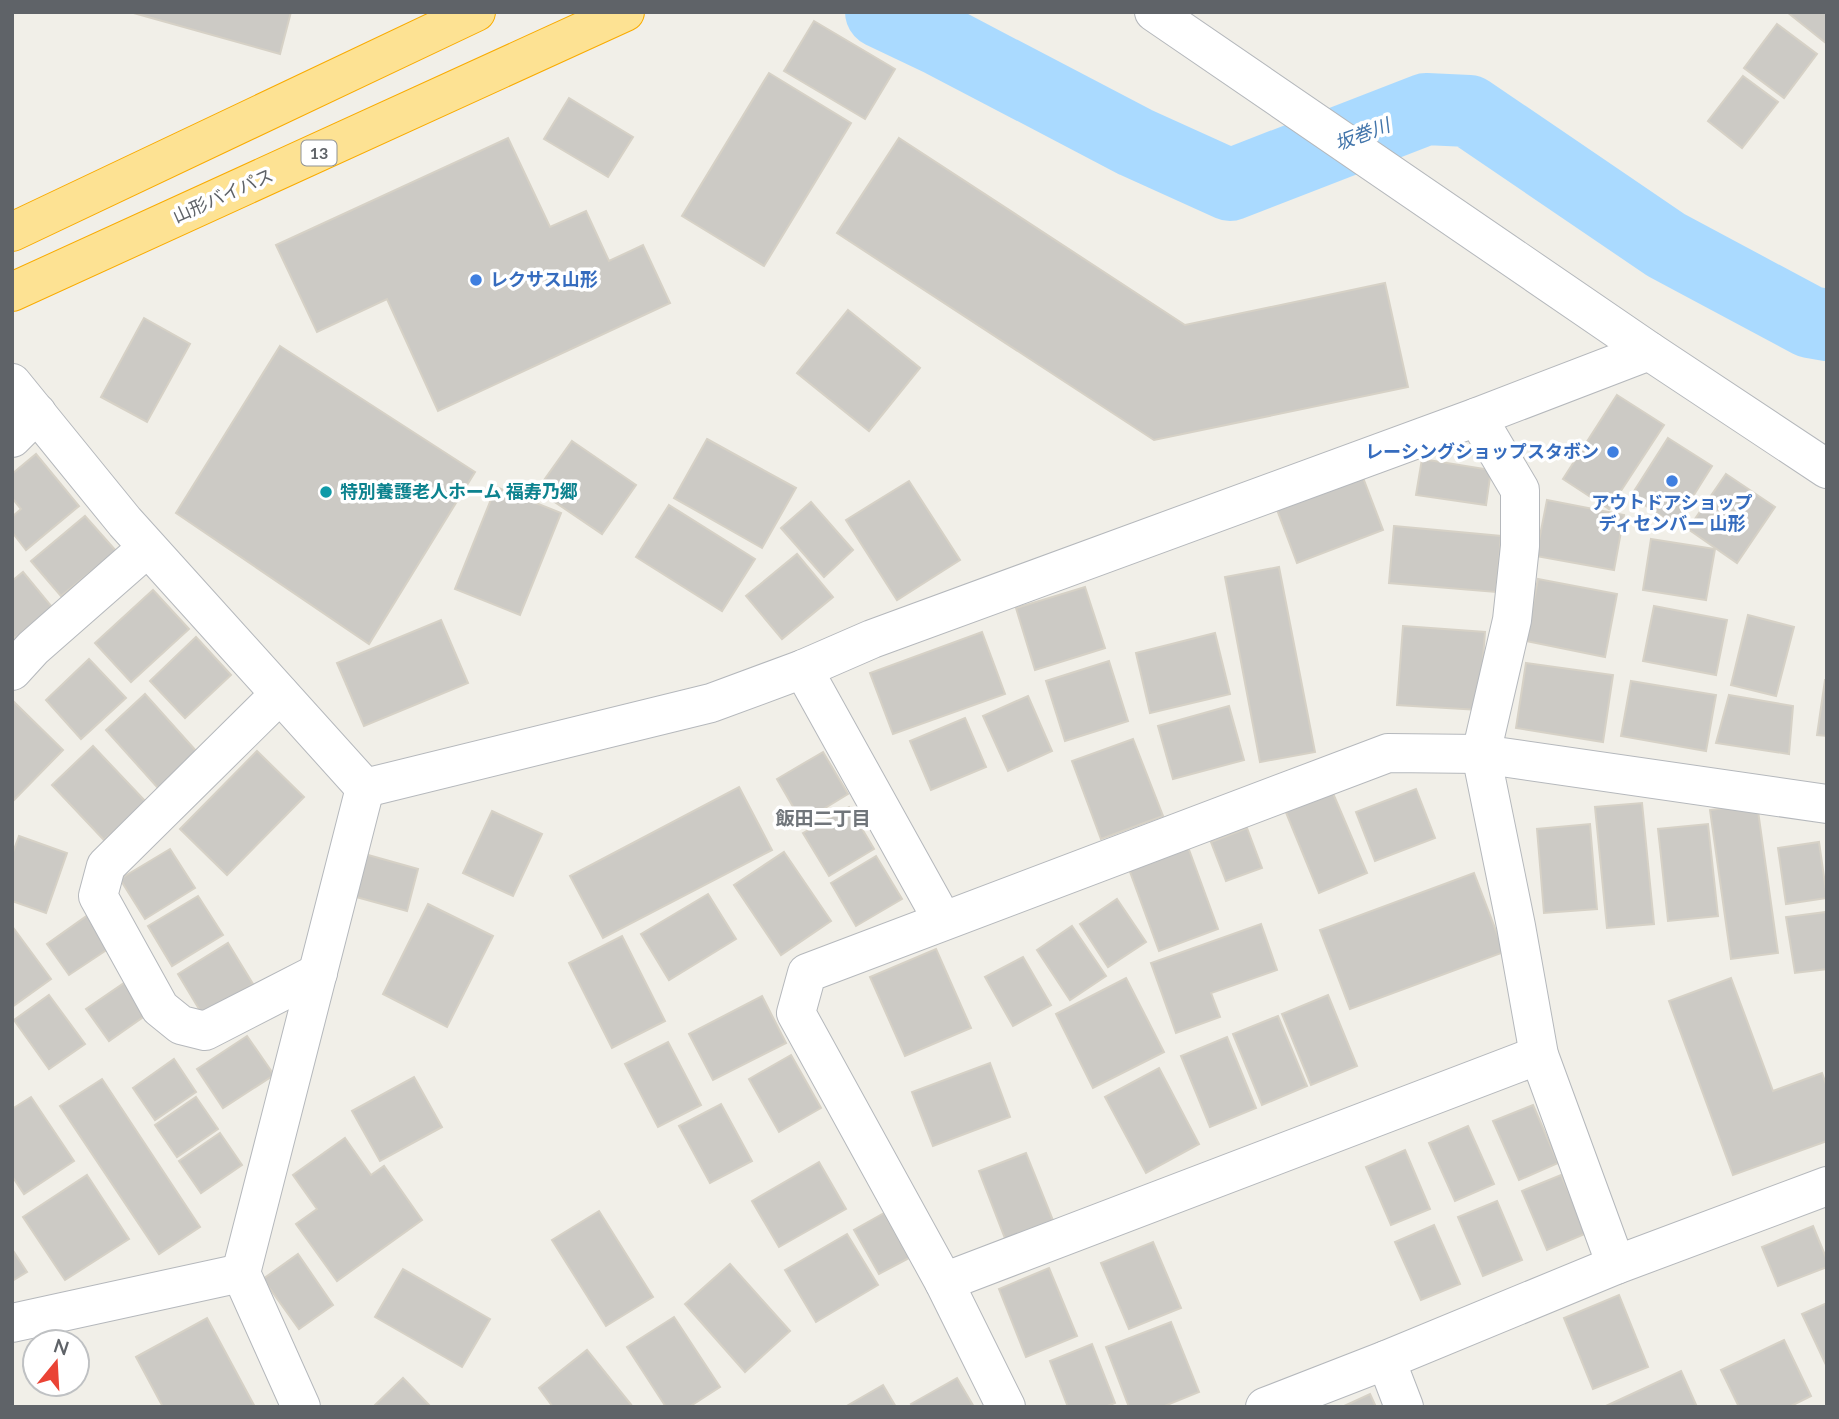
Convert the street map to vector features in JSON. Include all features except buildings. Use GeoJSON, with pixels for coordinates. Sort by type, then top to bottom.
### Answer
{"type":"FeatureCollection","features":[{"type":"Feature","properties":{"kind":"highway"},"geometry":{"type":"LineString","coordinates":[[12,232],[476,12]]}},
{"type":"Feature","properties":{"kind":"highway","name":"山形バイパス"},"geometry":{"type":"LineString","coordinates":[[12,292],[625,12]]}},
{"type":"Feature","properties":{"kind":"street"},"geometry":{"type":"LineString","coordinates":[[1154,12],[1649,351],[1827,469]]}},
{"type":"Feature","properties":{"kind":"street"},"geometry":{"type":"LineString","coordinates":[[365,788],[711,703],[803,669],[872,639],[1477,417],[1649,351]]}},
{"type":"Feature","properties":{"kind":"street"},"geometry":{"type":"LineString","coordinates":[[12,383],[24,425],[147,548],[365,788]]}},
{"type":"Feature","properties":{"kind":"street"},"geometry":{"type":"LineString","coordinates":[[1477,417],[1520,490],[1520,546],[1512,620],[1481,754],[1539,1055],[1616,1265]]}},
{"type":"Feature","properties":{"kind":"street"},"geometry":{"type":"LineString","coordinates":[[12,670],[33,648],[147,548]]}},
{"type":"Feature","properties":{"kind":"street"},"geometry":{"type":"LineString","coordinates":[[803,669],[943,921]]}},
{"type":"Feature","properties":{"kind":"street"},"geometry":{"type":"LineString","coordinates":[[280,694],[106,866],[98,896],[160,1008],[181,1025],[205,1031],[318,973]]}},
{"type":"Feature","properties":{"kind":"street"},"geometry":{"type":"LineString","coordinates":[[1006,1407],[944,1282],[796,1013],[807,973],[1388,753],[1481,754],[1827,804]]}},
{"type":"Feature","properties":{"kind":"street"},"geometry":{"type":"LineString","coordinates":[[301,1407],[241,1273],[365,788]]}},
{"type":"Feature","properties":{"kind":"street"},"geometry":{"type":"LineString","coordinates":[[944,1282],[1539,1055]]}},
{"type":"Feature","properties":{"kind":"street"},"geometry":{"type":"LineString","coordinates":[[1265,1407],[1616,1265],[1827,1186]]}},
{"type":"Feature","properties":{"kind":"street"},"geometry":{"type":"LineString","coordinates":[[12,1322],[241,1273]]}},
{"type":"Feature","properties":{"kind":"street"},"geometry":{"type":"LineString","coordinates":[[1386,1360],[1404,1407]]}},
{"type":"Feature","properties":{"kind":"waterway","name":"坂巻川"},"geometry":{"type":"LineString","coordinates":[[881,12],[1135,142],[1230,185],[1426,109],[1469,111],[1666,245],[1810,322],[1827,325]]}},
{"type":"Feature","properties":{"kind":"place","name":"レクサス山形"},"geometry":{"type":"Point","coordinates":[476,280]}},
{"type":"Feature","properties":{"kind":"place","name":"レーシングショップスタボン"},"geometry":{"type":"Point","coordinates":[1613,452]}},
{"type":"Feature","properties":{"kind":"place","name":"アウトドアショップ ディセンバー 山形"},"geometry":{"type":"Point","coordinates":[1672,481]}},
{"type":"Feature","properties":{"kind":"place","name":"特別養護老人ホーム 福寿乃郷"},"geometry":{"type":"Point","coordinates":[326,492]}},
{"type":"Feature","properties":{"kind":"district","name":"飯田二丁目"},"geometry":{"type":"Point","coordinates":[823,818]}}]}
